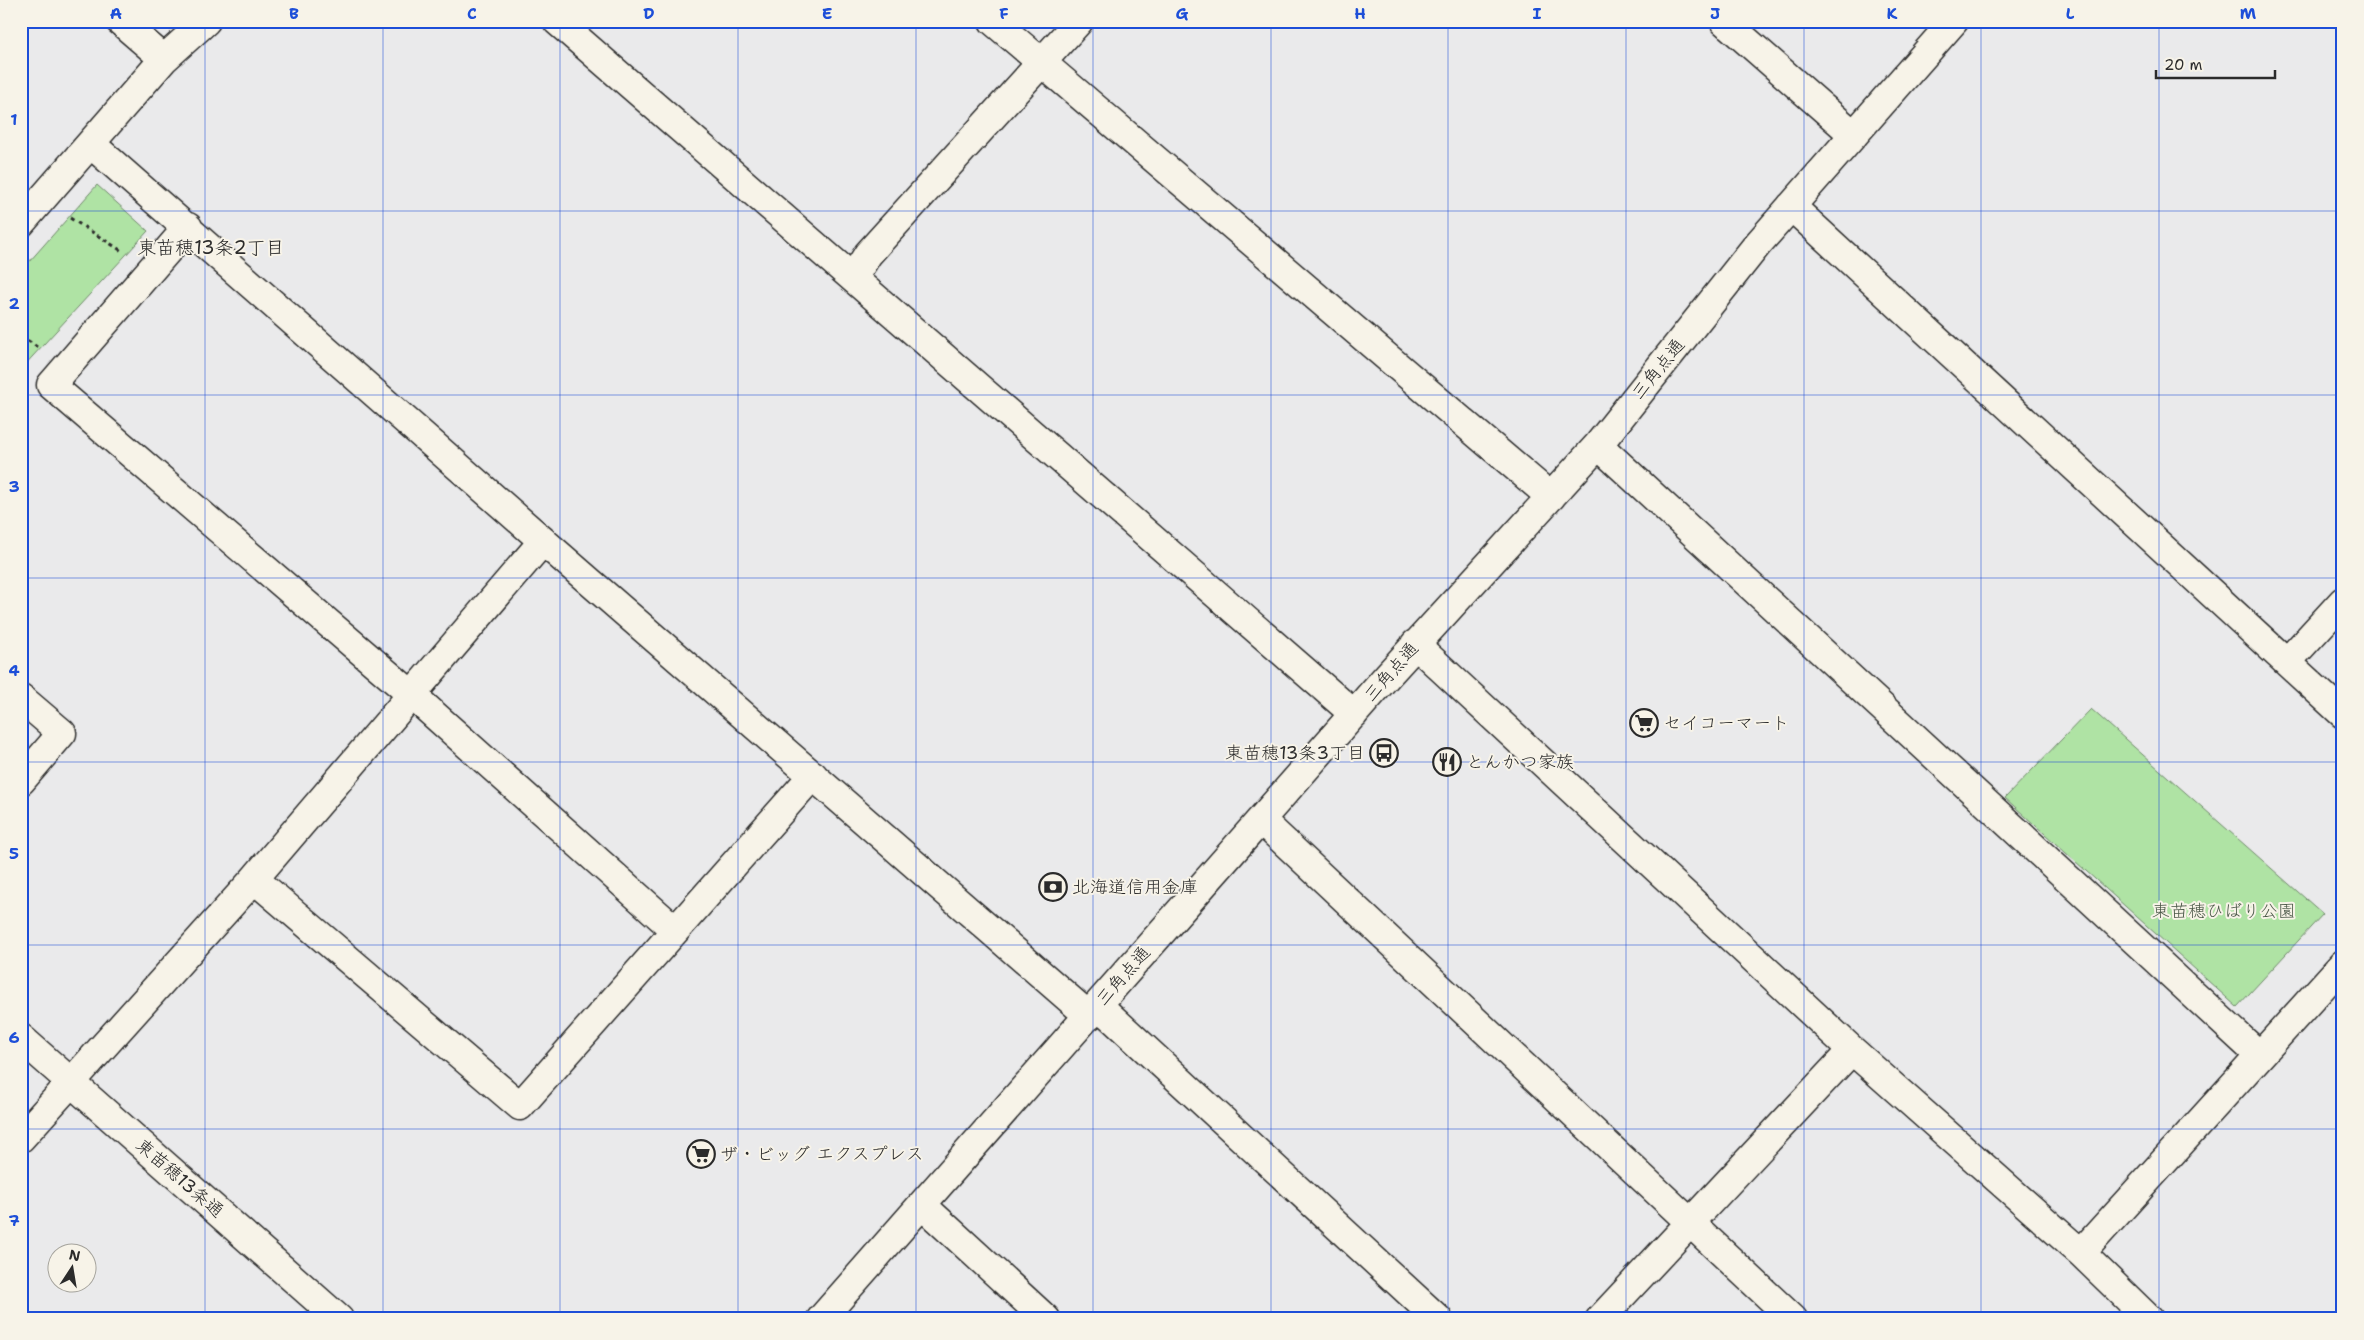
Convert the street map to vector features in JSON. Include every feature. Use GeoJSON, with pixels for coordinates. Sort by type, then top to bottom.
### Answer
{"type":"FeatureCollection","features":[{"type":"Feature","properties":{"kind":"street"},"geometry":{"type":"LineString","coordinates":[[120,21],[164,58]]}},
{"type":"Feature","properties":{"kind":"street"},"geometry":{"type":"LineString","coordinates":[[21,223],[164,58],[206,21]]}},
{"type":"Feature","properties":{"kind":"street"},"geometry":{"type":"LineString","coordinates":[[557,21],[1354,714]]}},
{"type":"Feature","properties":{"kind":"street"},"geometry":{"type":"LineString","coordinates":[[993,21],[1550,497]]}},
{"type":"Feature","properties":{"kind":"street"},"geometry":{"type":"LineString","coordinates":[[853,278],[868,254],[1079,21]]}},
{"type":"Feature","properties":{"kind":"street"},"geometry":{"type":"LineString","coordinates":[[1724,21],[1854,135]]}},
{"type":"Feature","properties":{"kind":"street","name":"三角点通"},"geometry":{"type":"LineString","coordinates":[[821,1319],[1416,644],[1598,444],[1757,245],[1954,21]]}},
{"type":"Feature","properties":{"kind":"street"},"geometry":{"type":"LineString","coordinates":[[91,144],[188,227],[542,541],[812,775],[1093,1010],[1438,1319]]}},
{"type":"Feature","properties":{"kind":"street"},"geometry":{"type":"LineString","coordinates":[[1792,206],[2343,714]]}},
{"type":"Feature","properties":{"kind":"street"},"geometry":{"type":"LineString","coordinates":[[188,227],[51,385],[412,695],[675,930]]}},
{"type":"Feature","properties":{"kind":"street"},"geometry":{"type":"LineString","coordinates":[[1598,444],[2259,1055]]}},
{"type":"Feature","properties":{"kind":"street"},"geometry":{"type":"LineString","coordinates":[[21,1138],[254,879],[542,541]]}},
{"type":"Feature","properties":{"kind":"street"},"geometry":{"type":"LineString","coordinates":[[2287,662],[2343,601]]}},
{"type":"Feature","properties":{"kind":"street"},"geometry":{"type":"LineString","coordinates":[[1416,644],[1852,1050],[2080,1253],[2149,1319]]}},
{"type":"Feature","properties":{"kind":"street"},"geometry":{"type":"LineString","coordinates":[[21,698],[62,733],[21,781]]}},
{"type":"Feature","properties":{"kind":"street"},"geometry":{"type":"LineString","coordinates":[[254,879],[520,1106],[812,775]]}},
{"type":"Feature","properties":{"kind":"street"},"geometry":{"type":"LineString","coordinates":[[1260,820],[1301,855],[1793,1319]]}},
{"type":"Feature","properties":{"kind":"street"},"geometry":{"type":"LineString","coordinates":[[2080,1253],[2343,964]]}},
{"type":"Feature","properties":{"kind":"street","name":"東苗穂13条通"},"geometry":{"type":"LineString","coordinates":[[21,1038],[339,1319]]}},
{"type":"Feature","properties":{"kind":"street"},"geometry":{"type":"LineString","coordinates":[[1600,1319],[1852,1050]]}},
{"type":"Feature","properties":{"kind":"street"},"geometry":{"type":"LineString","coordinates":[[922,1205],[1046,1319]]}},
{"type":"Feature","properties":{"kind":"path"},"geometry":{"type":"LineString","coordinates":[[69,218],[125,253]]}},
{"type":"Feature","properties":{"kind":"path"},"geometry":{"type":"LineString","coordinates":[[21,336],[42,350]]}},
{"type":"Feature","properties":{"kind":"green space"},"geometry":{"type":"Polygon","coordinates":[[[97,185],[148,231],[21,369],[21,271],[97,185]]]}},
{"type":"Feature","properties":{"kind":"green space","name":"東苗穂ひばり公園"},"geometry":{"type":"Polygon","coordinates":[[[2091,709],[2323,914],[2237,1007],[2005,798],[2091,709]]]}},
{"type":"Feature","properties":{"kind":"place","name":"セイコーマート"},"geometry":{"type":"Point","coordinates":[1644,723]}},
{"type":"Feature","properties":{"kind":"place","name":"東苗穂13条3丁目"},"geometry":{"type":"Point","coordinates":[1384,753]}},
{"type":"Feature","properties":{"kind":"place","name":"とんかつ家族"},"geometry":{"type":"Point","coordinates":[1447,762]}},
{"type":"Feature","properties":{"kind":"place","name":"北海道信用金庫"},"geometry":{"type":"Point","coordinates":[1053,887]}},
{"type":"Feature","properties":{"kind":"place","name":"ザ・ビッグ エクスプレス"},"geometry":{"type":"Point","coordinates":[701,1154]}},
{"type":"Feature","properties":{"kind":"district","name":"東苗穂13条2丁目"},"geometry":{"type":"Point","coordinates":[211,247]}}]}
